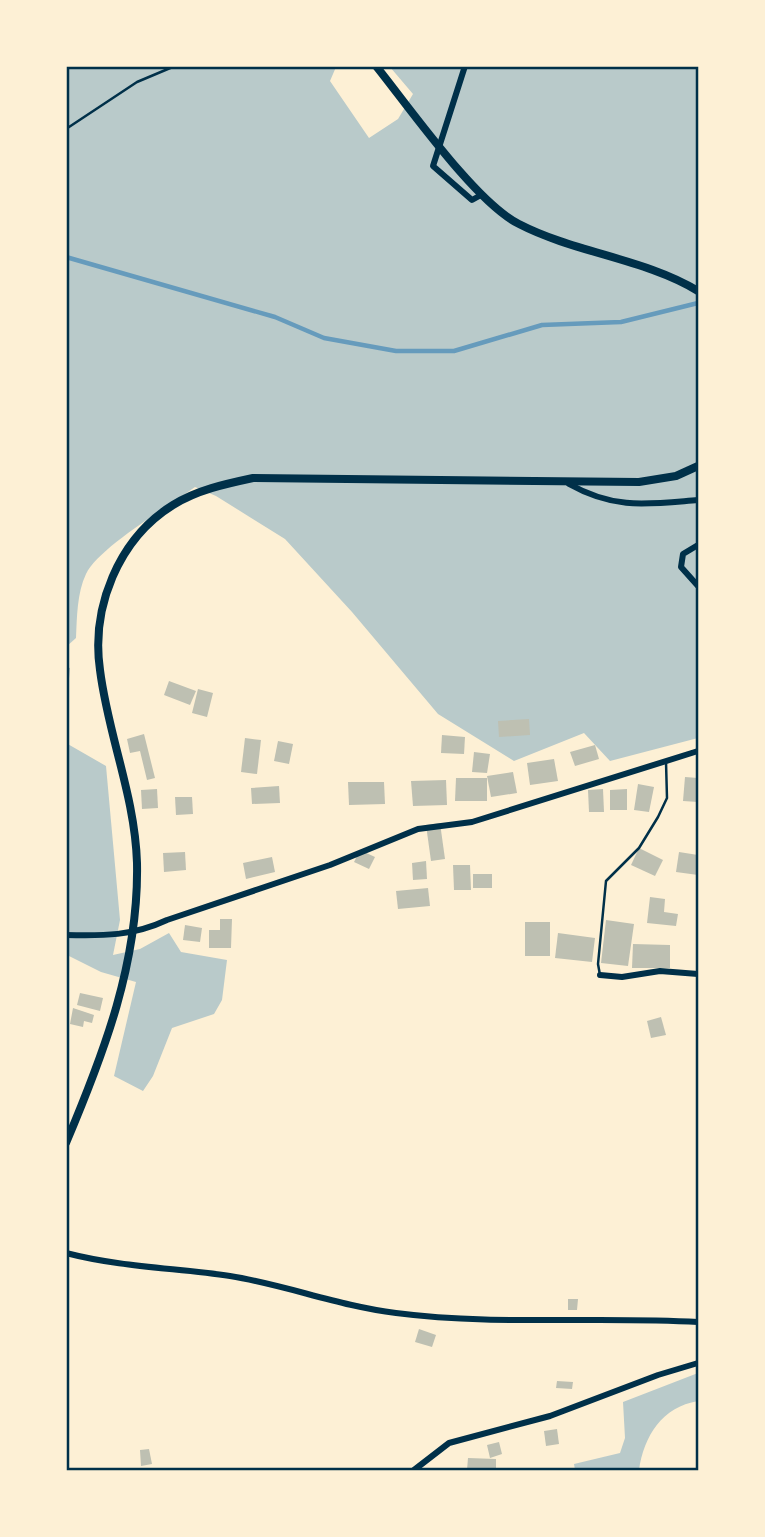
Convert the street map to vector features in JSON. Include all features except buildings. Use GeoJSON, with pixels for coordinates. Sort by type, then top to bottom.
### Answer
{"type":"FeatureCollection","features":[{"type":"Feature","properties":{"kind":"street"},"geometry":{"type":"LineString","coordinates":[[376,66],[481,195],[516,223],[573,247],[649,270],[698,290]]}},
{"type":"Feature","properties":{"kind":"street"},"geometry":{"type":"LineString","coordinates":[[465,66],[433,166],[472,200],[481,195]]}},
{"type":"Feature","properties":{"kind":"street"},"geometry":{"type":"LineString","coordinates":[[66,1143],[116,1017],[133,933],[137,862],[128,792],[99,669],[101,611],[111,579],[126,550],[141,531],[172,505],[213,486],[253,478],[512,480],[569,484],[639,482],[676,476],[698,466]]}},
{"type":"Feature","properties":{"kind":"street"},"geometry":{"type":"LineString","coordinates":[[569,484],[592,497],[627,505],[698,500]]}},
{"type":"Feature","properties":{"kind":"street"},"geometry":{"type":"LineString","coordinates":[[698,545],[683,554],[681,567],[698,586]]}},
{"type":"Feature","properties":{"kind":"street"},"geometry":{"type":"LineString","coordinates":[[66,935],[110,936],[133,933],[330,865],[418,829],[472,822],[698,751]]}},
{"type":"Feature","properties":{"kind":"street"},"geometry":{"type":"LineString","coordinates":[[600,975],[622,977],[660,971],[698,974]]}},
{"type":"Feature","properties":{"kind":"street"},"geometry":{"type":"LineString","coordinates":[[66,1253],[119,1265],[186,1269],[252,1279],[350,1306],[397,1314],[460,1318],[698,1322]]}},
{"type":"Feature","properties":{"kind":"street"},"geometry":{"type":"LineString","coordinates":[[414,1471],[449,1443],[551,1416],[658,1374],[698,1363]]}},
{"type":"Feature","properties":{"kind":"lane"},"geometry":{"type":"LineString","coordinates":[[600,975],[598,964],[606,881],[639,848],[663,808],[667,798],[666,760]]}},
{"type":"Feature","properties":{"kind":"path"},"geometry":{"type":"LineString","coordinates":[[66,129],[137,82],[175,66]]}},
{"type":"Feature","properties":{"kind":"shaded area"},"geometry":{"type":"Polygon","coordinates":[[[67,67],[336,67],[330,81],[369,138],[398,119],[413,94],[390,67],[698,67],[698,738],[610,761],[584,733],[514,761],[438,714],[352,612],[285,539],[216,496],[195,487],[119,540],[93,564],[81,589],[76,638],[67,646],[67,67]]]}},
{"type":"Feature","properties":{"kind":"shaded area"},"geometry":{"type":"Polygon","coordinates":[[[66,743],[106,766],[120,920],[113,955],[140,949],[169,933],[181,952],[227,960],[222,1000],[214,1014],[172,1028],[153,1076],[143,1091],[114,1076],[136,982],[101,972],[67,955],[66,743]]]}},
{"type":"Feature","properties":{"kind":"shaded area"},"geometry":{"type":"Polygon","coordinates":[[[698,1373],[698,1401],[674,1410],[657,1425],[645,1446],[639,1470],[575,1470],[574,1464],[620,1453],[625,1438],[623,1402],[698,1373]]]}},
{"type":"Feature","properties":{"kind":"waterway"},"geometry":{"type":"LineString","coordinates":[[66,257],[275,317],[324,338],[396,351],[454,351],[542,325],[621,322],[698,303]]}}]}
